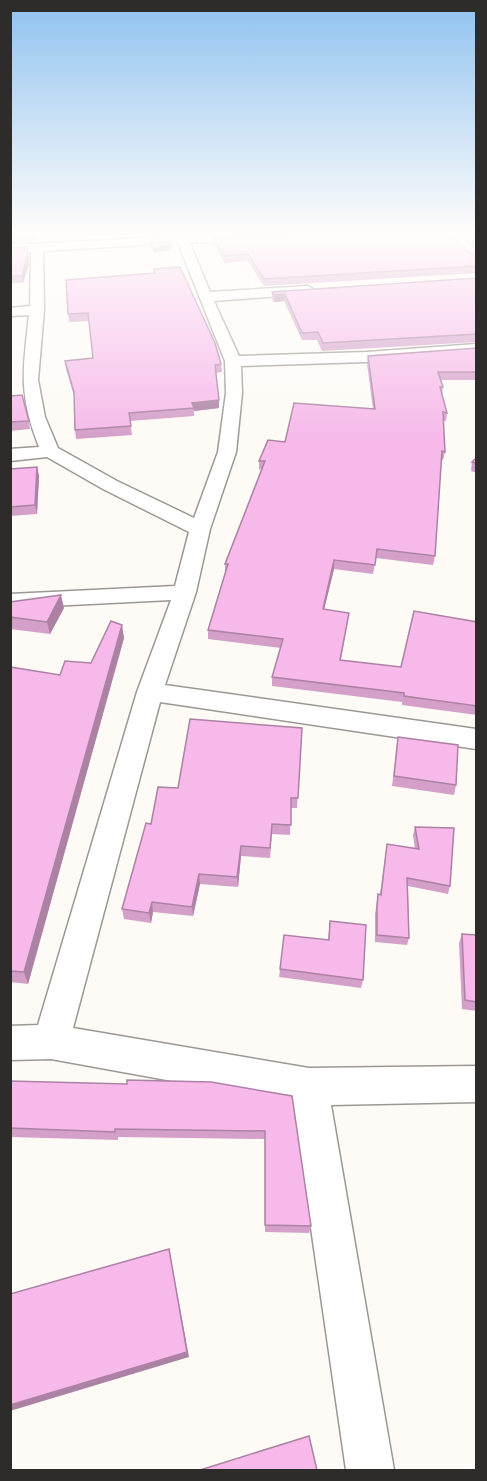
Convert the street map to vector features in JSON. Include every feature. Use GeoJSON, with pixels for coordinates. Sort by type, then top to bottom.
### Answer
{"type":"FeatureCollection","features":[{"type":"Feature","properties":{"kind":"street"},"geometry":{"type":"LineString","coordinates":[[37,302],[30,380],[36,417],[50,451]]}},
{"type":"Feature","properties":{"kind":"street"},"geometry":{"type":"LineString","coordinates":[[51,1042],[150,692],[185,592],[200,529],[227,452],[234,393],[233,361],[207,302]]}},
{"type":"Feature","properties":{"kind":"street"},"geometry":{"type":"LineString","coordinates":[[10,312],[37,310]]}},
{"type":"Feature","properties":{"kind":"street"},"geometry":{"type":"LineString","coordinates":[[233,361],[367,357],[477,349]]}},
{"type":"Feature","properties":{"kind":"street"},"geometry":{"type":"LineString","coordinates":[[10,455],[50,451],[110,485],[200,529]]}},
{"type":"Feature","properties":{"kind":"street"},"geometry":{"type":"LineString","coordinates":[[10,601],[185,592]]}},
{"type":"Feature","properties":{"kind":"street"},"geometry":{"type":"LineString","coordinates":[[150,692],[477,739]]}},
{"type":"Feature","properties":{"kind":"street"},"geometry":{"type":"LineString","coordinates":[[10,1043],[51,1042],[309,1087],[477,1084]]}},
{"type":"Feature","properties":{"kind":"street"},"geometry":{"type":"LineString","coordinates":[[309,1087],[370,1470]]}},
{"type":"Feature","properties":{"kind":"building"},"geometry":{"type":"Polygon","coordinates":[[[67,302],[196,302],[215,343],[221,364],[215,365],[219,400],[192,403],[194,408],[129,413],[131,426],[75,430],[74,392],[65,361],[93,358],[88,313],[68,314],[67,302]]]}},
{"type":"Feature","properties":{"kind":"building"},"geometry":{"type":"Polygon","coordinates":[[[289,302],[477,302],[477,334],[323,343],[318,332],[302,333],[289,302]]]}},
{"type":"Feature","properties":{"kind":"building"},"geometry":{"type":"Polygon","coordinates":[[[477,348],[477,372],[438,372],[447,413],[443,412],[445,452],[442,451],[435,556],[377,549],[375,565],[334,560],[323,609],[349,613],[340,660],[401,667],[414,611],[477,622],[477,706],[404,696],[404,693],[272,677],[283,639],[208,630],[228,564],[225,564],[265,461],[259,461],[268,440],[285,442],[294,403],[375,409],[368,356],[477,348]]]}},
{"type":"Feature","properties":{"kind":"building"},"geometry":{"type":"Polygon","coordinates":[[[22,395],[29,421],[10,422],[10,396],[22,395]]]}},
{"type":"Feature","properties":{"kind":"building"},"geometry":{"type":"Polygon","coordinates":[[[37,467],[35,505],[10,507],[10,469],[37,467]]]}},
{"type":"Feature","properties":{"kind":"building"},"geometry":{"type":"Polygon","coordinates":[[[61,595],[47,622],[10,617],[10,602],[61,595]]]}},
{"type":"Feature","properties":{"kind":"building"},"geometry":{"type":"Polygon","coordinates":[[[111,621],[122,625],[24,972],[10,971],[10,667],[60,675],[65,661],[91,663],[111,621]]]}},
{"type":"Feature","properties":{"kind":"building"},"geometry":{"type":"Polygon","coordinates":[[[190,719],[302,728],[298,798],[291,798],[291,825],[272,824],[270,848],[241,846],[237,877],[199,874],[192,907],[152,902],[149,913],[122,909],[146,823],[151,824],[158,787],[178,788],[190,719]]]}},
{"type":"Feature","properties":{"kind":"building"},"geometry":{"type":"Polygon","coordinates":[[[398,737],[458,745],[456,785],[394,776],[398,737]]]}},
{"type":"Feature","properties":{"kind":"building"},"geometry":{"type":"Polygon","coordinates":[[[415,827],[454,828],[450,886],[407,878],[409,938],[377,935],[378,894],[381,895],[387,844],[419,849],[415,827]]]}},
{"type":"Feature","properties":{"kind":"building"},"geometry":{"type":"Polygon","coordinates":[[[330,921],[366,925],[363,980],[280,969],[284,935],[329,940],[330,921]]]}},
{"type":"Feature","properties":{"kind":"building"},"geometry":{"type":"Polygon","coordinates":[[[462,934],[477,935],[477,1002],[465,1000],[462,934]]]}},
{"type":"Feature","properties":{"kind":"building"},"geometry":{"type":"Polygon","coordinates":[[[127,1080],[211,1082],[292,1096],[311,1226],[265,1225],[265,1131],[115,1129],[115,1132],[10,1128],[10,1081],[127,1084],[127,1080]]]}},
{"type":"Feature","properties":{"kind":"building"},"geometry":{"type":"Polygon","coordinates":[[[169,1249],[187,1352],[10,1405],[10,1294],[169,1249]]]}},
{"type":"Feature","properties":{"kind":"building"},"geometry":{"type":"Polygon","coordinates":[[[309,1436],[317,1470],[200,1470],[309,1436]]]}}]}
